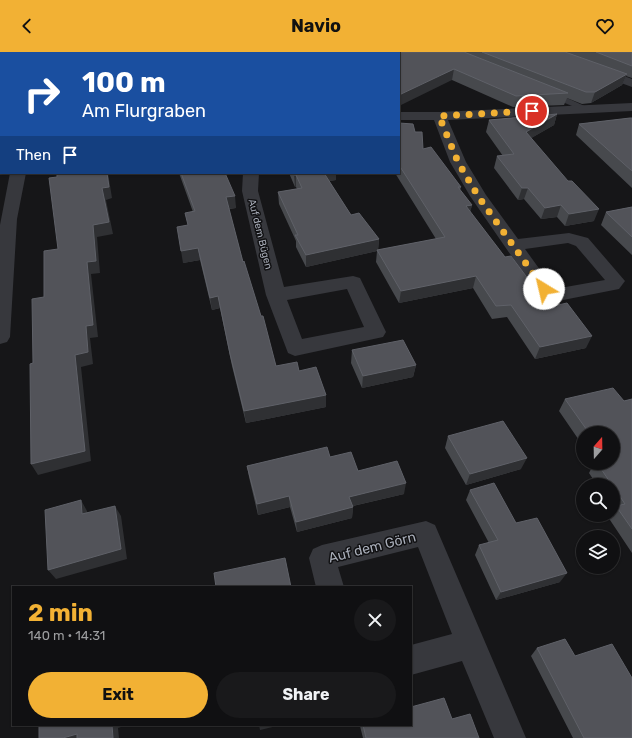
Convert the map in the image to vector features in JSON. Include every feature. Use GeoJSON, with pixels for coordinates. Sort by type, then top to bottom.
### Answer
{"type":"FeatureCollection","features":[{"type":"Feature","properties":{"kind":"street"},"geometry":{"type":"LineString","coordinates":[[549,52],[632,83]]}},
{"type":"Feature","properties":{"kind":"street"},"geometry":{"type":"LineString","coordinates":[[400,116],[439,116],[632,107]]}},
{"type":"Feature","properties":{"kind":"street"},"geometry":{"type":"LineString","coordinates":[[614,108],[628,121]]}},
{"type":"Feature","properties":{"kind":"street"},"geometry":{"type":"LineString","coordinates":[[439,116],[458,162],[470,183],[478,196],[544,289],[558,295],[612,285],[616,282],[582,242],[576,239],[569,238],[513,245]]}},
{"type":"Feature","properties":{"kind":"street"},"geometry":{"type":"LineString","coordinates":[[0,337],[9,219],[18,174]]}},
{"type":"Feature","properties":{"kind":"street","name":"Auf dem Bügen"},"geometry":{"type":"LineString","coordinates":[[250,174],[250,191],[276,295],[295,348],[376,332],[353,282],[276,295]]}},
{"type":"Feature","properties":{"kind":"street","name":"Auf dem Görn"},"geometry":{"type":"LineString","coordinates":[[330,586],[322,558],[426,533],[470,644],[510,738]]}},
{"type":"Feature","properties":{"kind":"street"},"geometry":{"type":"LineString","coordinates":[[412,660],[470,644]]}},
{"type":"Feature","properties":{"kind":"lane"},"geometry":{"type":"LineString","coordinates":[[542,91],[587,109]]}},
{"type":"Feature","properties":{"kind":"building"},"geometry":{"type":"Polygon","coordinates":[[[400,52],[464,52],[568,93],[516,96],[454,69],[400,95],[400,52]]]}},
{"type":"Feature","properties":{"kind":"building"},"geometry":{"type":"Polygon","coordinates":[[[482,52],[565,52],[627,74],[595,92],[586,92],[482,52]]]}},
{"type":"Feature","properties":{"kind":"building"},"geometry":{"type":"Polygon","coordinates":[[[596,52],[632,52],[632,66],[596,52]]]}},
{"type":"Feature","properties":{"kind":"building"},"geometry":{"type":"Polygon","coordinates":[[[557,114],[526,132],[568,181],[572,181],[599,209],[569,214],[561,205],[545,208],[528,188],[522,188],[497,156],[514,154],[489,120],[557,114]]]}},
{"type":"Feature","properties":{"kind":"building"},"geometry":{"type":"Polygon","coordinates":[[[632,118],[632,171],[579,124],[632,118]]]}},
{"type":"Feature","properties":{"kind":"building"},"geometry":{"type":"Polygon","coordinates":[[[400,123],[413,124],[415,132],[422,132],[423,149],[431,147],[461,187],[458,187],[472,205],[466,206],[505,257],[511,256],[549,307],[567,303],[592,336],[540,347],[511,305],[496,306],[476,276],[401,291],[377,250],[445,237],[400,167],[400,123]]]}},
{"type":"Feature","properties":{"kind":"building"},"geometry":{"type":"Polygon","coordinates":[[[57,174],[107,174],[109,187],[102,188],[109,222],[93,225],[96,261],[87,262],[93,325],[86,326],[88,352],[75,355],[85,451],[31,464],[30,364],[33,363],[32,299],[44,297],[44,251],[58,249],[49,178],[57,177],[57,174]]]}},
{"type":"Feature","properties":{"kind":"building"},"geometry":{"type":"Polygon","coordinates":[[[181,174],[225,174],[235,196],[226,197],[243,262],[244,261],[261,316],[263,316],[276,366],[297,362],[299,371],[316,367],[326,395],[244,411],[218,296],[210,298],[198,248],[181,251],[177,227],[188,225],[185,213],[195,211],[181,174]]]}},
{"type":"Feature","properties":{"kind":"building"},"geometry":{"type":"Polygon","coordinates":[[[325,174],[351,215],[359,213],[379,239],[306,255],[295,235],[298,235],[278,192],[302,188],[296,175],[294,175],[325,174]]]}},
{"type":"Feature","properties":{"kind":"building"},"geometry":{"type":"Polygon","coordinates":[[[632,207],[632,237],[606,212],[632,207]]]}},
{"type":"Feature","properties":{"kind":"building"},"geometry":{"type":"Polygon","coordinates":[[[403,340],[416,365],[363,376],[352,350],[403,340]]]}},
{"type":"Feature","properties":{"kind":"building"},"geometry":{"type":"Polygon","coordinates":[[[613,388],[624,401],[632,399],[632,529],[620,512],[620,505],[625,504],[620,496],[620,478],[607,478],[602,470],[620,470],[620,426],[584,426],[565,399],[613,388]]]}},
{"type":"Feature","properties":{"kind":"building"},"geometry":{"type":"Polygon","coordinates":[[[503,421],[527,458],[470,474],[448,436],[503,421]]]}},
{"type":"Feature","properties":{"kind":"building"},"geometry":{"type":"Polygon","coordinates":[[[327,447],[330,457],[351,452],[358,471],[397,461],[406,483],[349,497],[353,507],[296,522],[289,496],[257,504],[247,466],[327,447]]]}},
{"type":"Feature","properties":{"kind":"building"},"geometry":{"type":"Polygon","coordinates":[[[494,483],[516,523],[537,518],[567,573],[501,592],[479,545],[498,540],[470,490],[494,483]]]}},
{"type":"Feature","properties":{"kind":"building"},"geometry":{"type":"Polygon","coordinates":[[[81,500],[82,514],[115,506],[121,549],[48,570],[45,510],[81,500]]]}},
{"type":"Feature","properties":{"kind":"building"},"geometry":{"type":"Polygon","coordinates":[[[285,558],[291,586],[216,586],[214,573],[285,558]]]}},
{"type":"Feature","properties":{"kind":"building"},"geometry":{"type":"Polygon","coordinates":[[[565,639],[575,656],[612,644],[632,678],[632,738],[584,738],[537,648],[565,639]]]}},
{"type":"Feature","properties":{"kind":"building"},"geometry":{"type":"Polygon","coordinates":[[[444,698],[452,719],[470,714],[479,738],[366,738],[363,726],[412,726],[412,707],[444,698]]]}},
{"type":"Feature","properties":{"kind":"building"},"geometry":{"type":"Polygon","coordinates":[[[39,726],[112,726],[113,738],[77,738],[77,734],[63,738],[39,738],[39,726]]]}},
{"type":"Feature","properties":{"kind":"route"},"geometry":{"type":"LineString","coordinates":[[532,111],[439,116],[458,162],[478,196],[544,289]]}}]}
